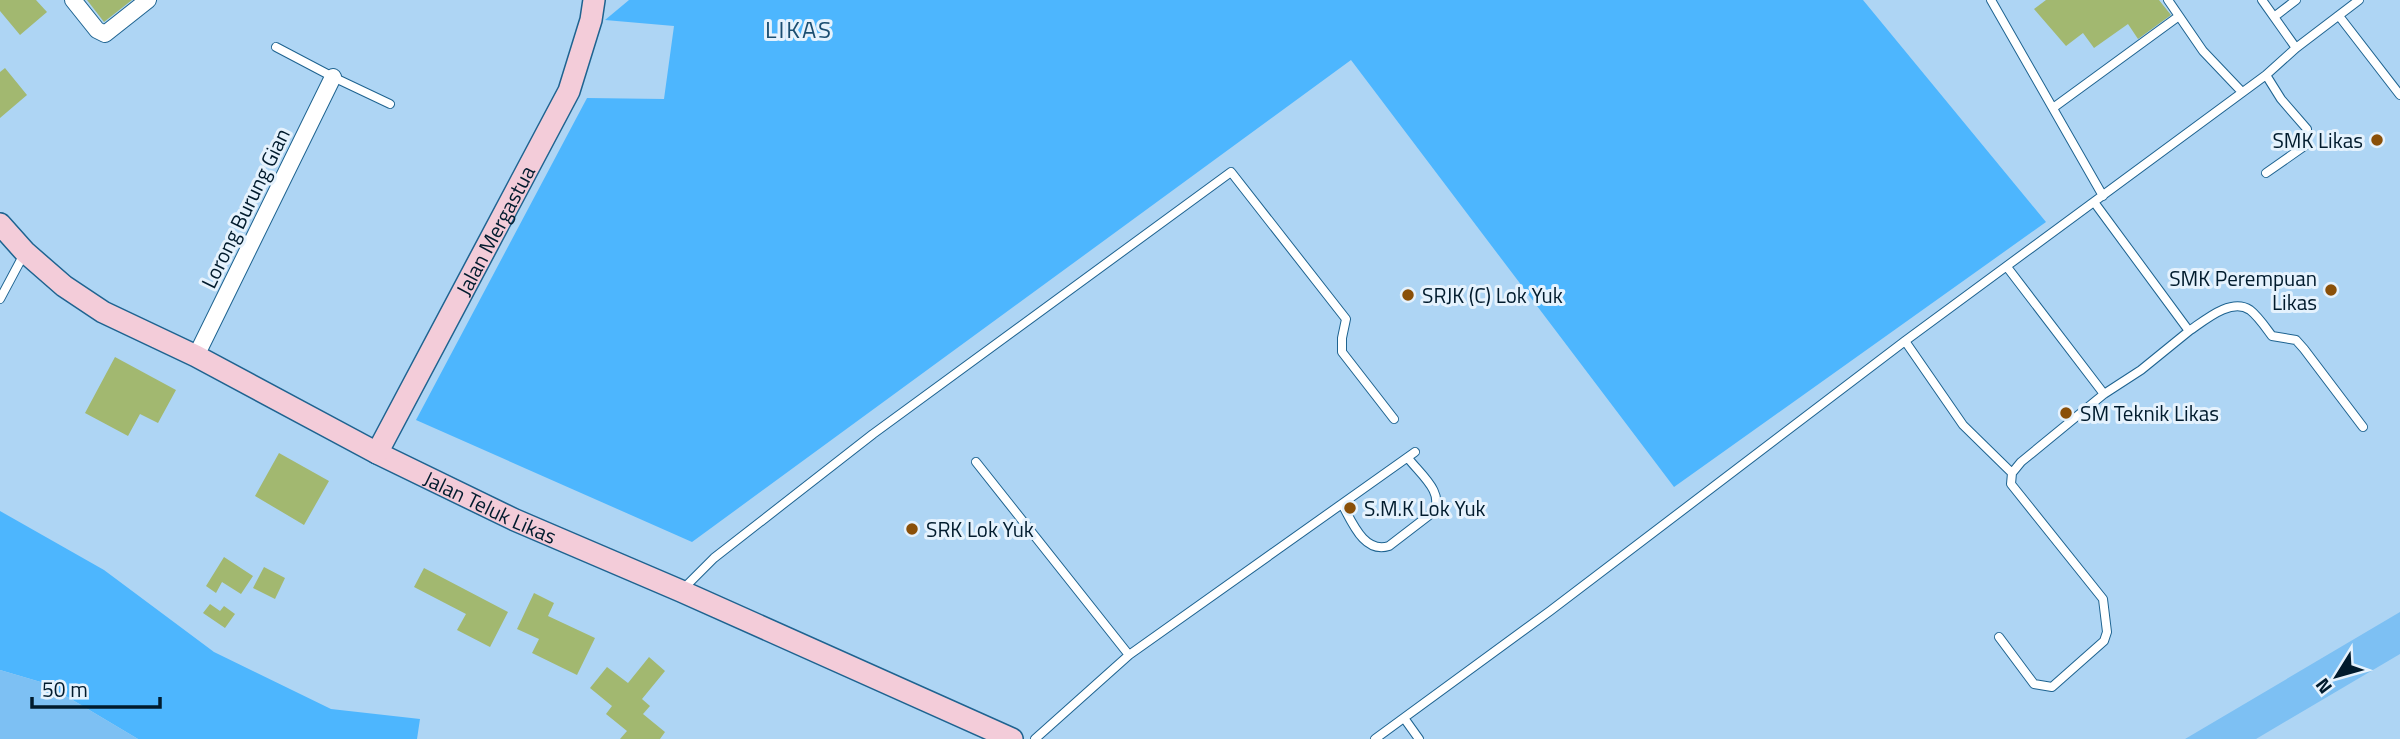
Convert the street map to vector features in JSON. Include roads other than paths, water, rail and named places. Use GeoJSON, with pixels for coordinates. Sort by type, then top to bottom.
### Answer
{"type":"FeatureCollection","features":[{"type":"Feature","properties":{"kind":"street"},"geometry":{"type":"LineString","coordinates":[[73,0],[97,30],[105,34],[148,0]]}},
{"type":"Feature","properties":{"kind":"street","name":"Jalan Mergastua"},"geometry":{"type":"LineString","coordinates":[[377,453],[569,91],[591,20],[594,0]]}},
{"type":"Feature","properties":{"kind":"street","name":"Lorong Burung Gian"},"geometry":{"type":"LineString","coordinates":[[196,356],[333,78]]}},
{"type":"Feature","properties":{"kind":"street","name":"Jalan Teluk Likas"},"geometry":{"type":"LineString","coordinates":[[0,224],[64,286],[103,312],[196,356],[377,453],[515,520],[1012,739]]}},
{"type":"Feature","properties":{"kind":"lane"},"geometry":{"type":"LineString","coordinates":[[1991,0],[2103,196]]}},
{"type":"Feature","properties":{"kind":"lane"},"geometry":{"type":"LineString","coordinates":[[2168,0],[2203,51],[2242,92]]}},
{"type":"Feature","properties":{"kind":"lane"},"geometry":{"type":"LineString","coordinates":[[2262,0],[2296,48]]}},
{"type":"Feature","properties":{"kind":"lane"},"geometry":{"type":"LineString","coordinates":[[2274,17],[2296,0]]}},
{"type":"Feature","properties":{"kind":"lane"},"geometry":{"type":"LineString","coordinates":[[1375,739],[1550,611],[1905,341],[2266,75],[2296,48],[2359,0]]}},
{"type":"Feature","properties":{"kind":"lane"},"geometry":{"type":"LineString","coordinates":[[2053,108],[2179,16]]}},
{"type":"Feature","properties":{"kind":"lane"},"geometry":{"type":"LineString","coordinates":[[2339,16],[2400,95]]}},
{"type":"Feature","properties":{"kind":"lane"},"geometry":{"type":"LineString","coordinates":[[276,47],[333,78],[390,104]]}},
{"type":"Feature","properties":{"kind":"lane"},"geometry":{"type":"LineString","coordinates":[[2266,75],[2281,99],[2307,129],[2306,145],[2266,173]]}},
{"type":"Feature","properties":{"kind":"lane"},"geometry":{"type":"LineString","coordinates":[[681,591],[714,558],[873,434],[1231,173],[1346,319],[1342,352],[1394,419]]}},
{"type":"Feature","properties":{"kind":"lane"},"geometry":{"type":"LineString","coordinates":[[2094,202],[2189,331]]}},
{"type":"Feature","properties":{"kind":"lane"},"geometry":{"type":"LineString","coordinates":[[0,299],[25,251]]}},
{"type":"Feature","properties":{"kind":"lane"},"geometry":{"type":"LineString","coordinates":[[2007,267],[2104,394]]}},
{"type":"Feature","properties":{"kind":"lane"},"geometry":{"type":"LineString","coordinates":[[1999,637],[2034,684],[2052,687],[2104,641],[2104,599],[2011,484],[2012,473],[2021,462],[2104,394],[2222,310],[2237,307],[2249,309],[2272,336],[2296,340],[2362,427]]}},
{"type":"Feature","properties":{"kind":"lane"},"geometry":{"type":"LineString","coordinates":[[1905,341],[1963,425],[2012,473]]}},
{"type":"Feature","properties":{"kind":"lane"},"geometry":{"type":"LineString","coordinates":[[1035,739],[1129,655],[1411,455],[1438,500],[1432,513],[1389,546],[1380,548],[1369,545],[1342,504]]}},
{"type":"Feature","properties":{"kind":"lane"},"geometry":{"type":"LineString","coordinates":[[976,463],[1129,655]]}},
{"type":"Feature","properties":{"kind":"lane"},"geometry":{"type":"LineString","coordinates":[[1404,718],[1419,739]]}},
{"type":"Feature","properties":{"kind":"place","name":"SMK Likas"},"geometry":{"type":"Point","coordinates":[2377,140]}},
{"type":"Feature","properties":{"kind":"place","name":"SMK Perempuan Likas"},"geometry":{"type":"Point","coordinates":[2331,290]}},
{"type":"Feature","properties":{"kind":"place","name":"SRJK (C) Lok Yuk"},"geometry":{"type":"Point","coordinates":[1408,295]}},
{"type":"Feature","properties":{"kind":"place","name":"SM Teknik Likas"},"geometry":{"type":"Point","coordinates":[2066,413]}},
{"type":"Feature","properties":{"kind":"place","name":"S.M.K Lok Yuk"},"geometry":{"type":"Point","coordinates":[1350,508]}},
{"type":"Feature","properties":{"kind":"place","name":"SRK Lok Yuk"},"geometry":{"type":"Point","coordinates":[912,529]}},
{"type":"Feature","properties":{"kind":"district","name":"LIKAS"},"geometry":{"type":"Point","coordinates":[799,29]}}]}
